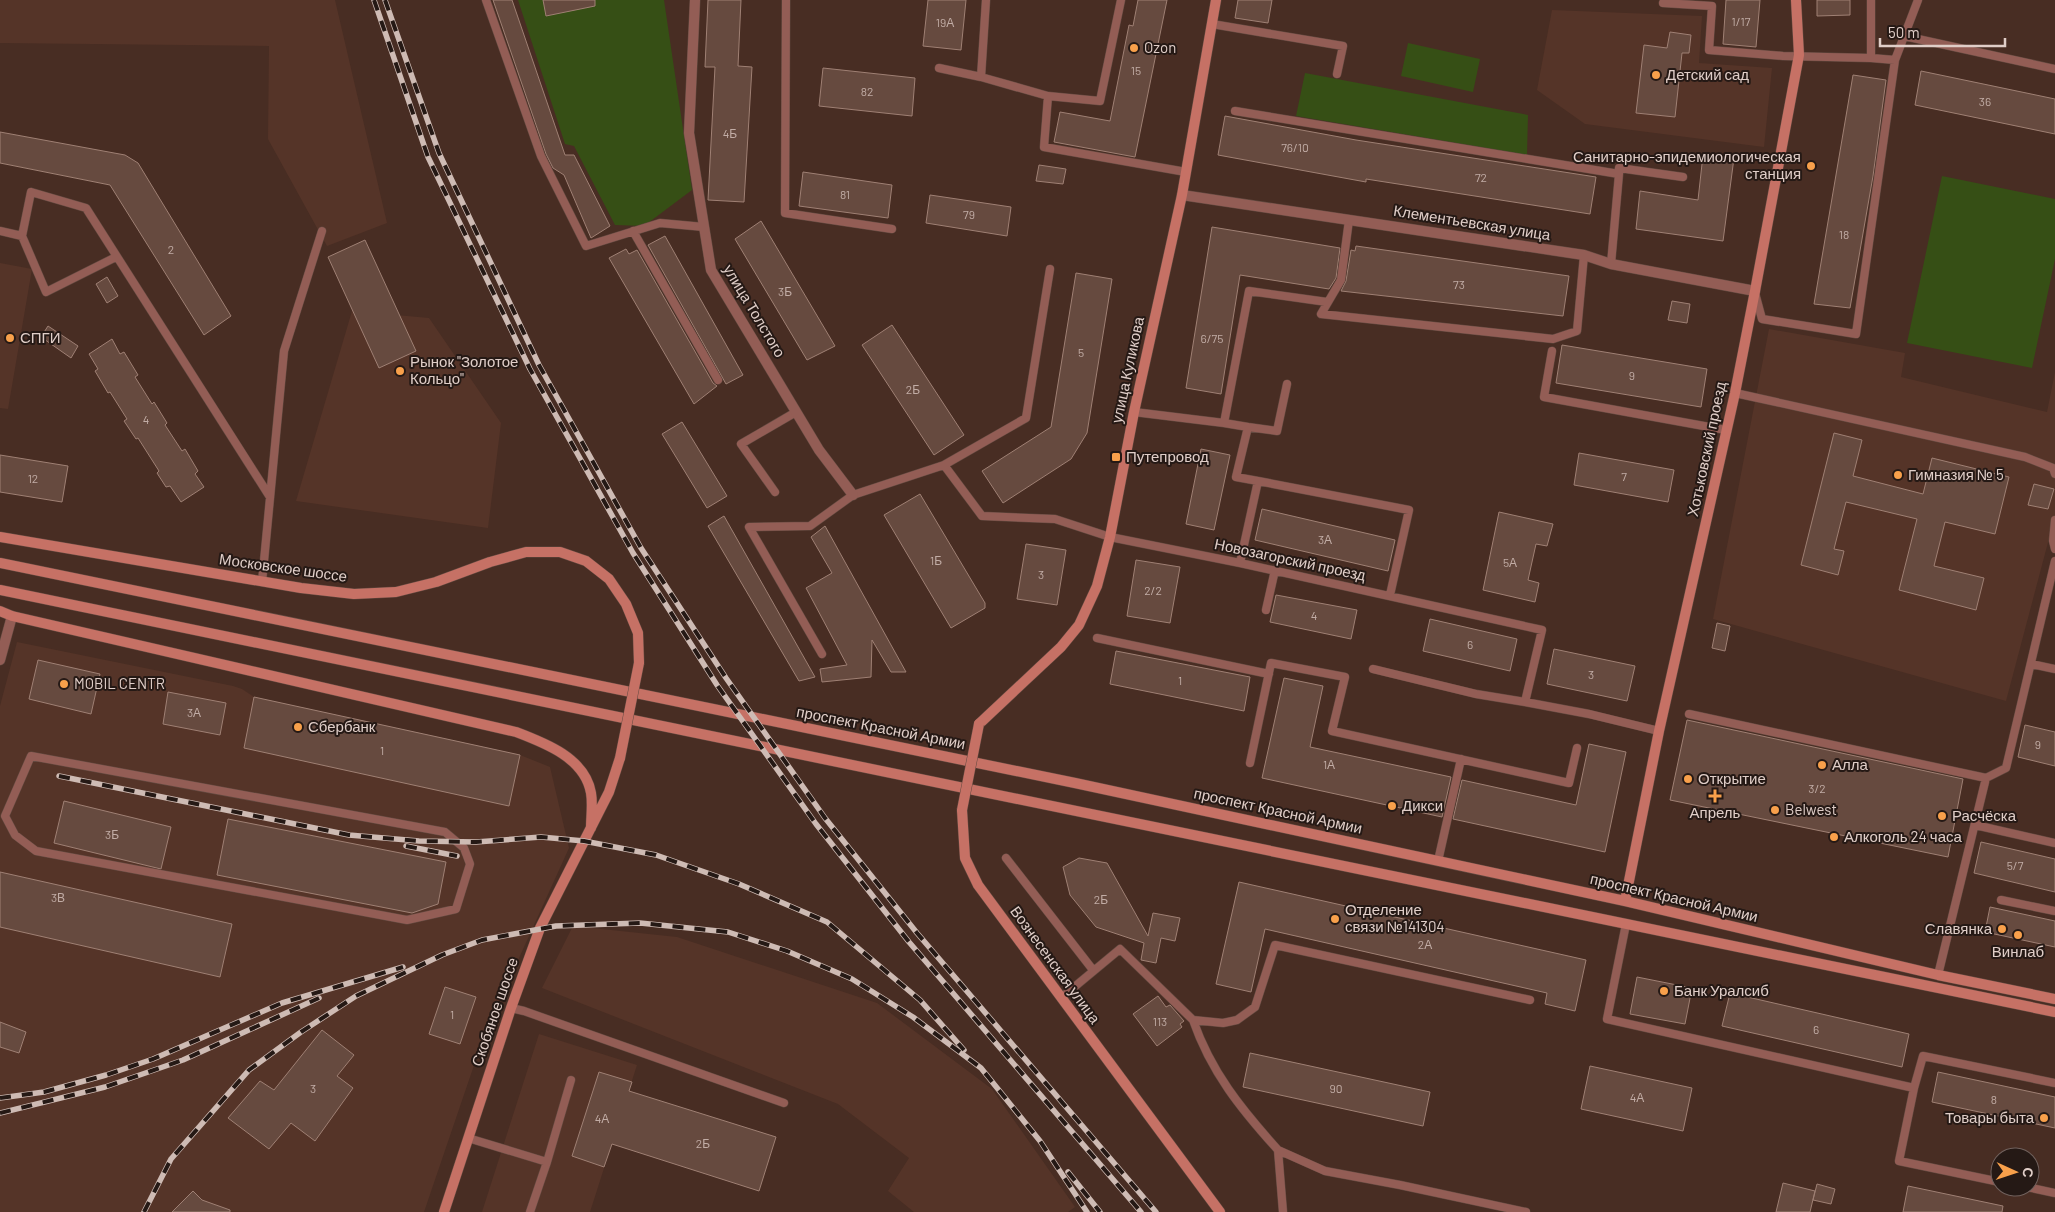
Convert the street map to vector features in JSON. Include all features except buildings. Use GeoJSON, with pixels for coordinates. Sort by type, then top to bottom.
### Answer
{"type":"FeatureCollection","features":[{"type":"Feature","properties":{"kind":"main road","name":"улица Куликова"},"geometry":{"type":"LineString","coordinates":[[995,710],[1061,647],[1079,625],[1097,586],[1110,537],[1134,412],[1182,195],[1216,0]]}},
{"type":"Feature","properties":{"kind":"main road","name":"Хотьковский проезд"},"geometry":{"type":"LineString","coordinates":[[1625,902],[1659,731],[1735,393],[1755,291],[1799,55],[1796,0]]}},
{"type":"Feature","properties":{"kind":"main road","name":"Московское шоссе"},"geometry":{"type":"LineString","coordinates":[[0,536],[262,582],[354,594],[396,592],[436,582],[490,562],[526,552],[560,552],[586,561],[609,579],[626,604],[638,633],[639,663],[620,758]]}},
{"type":"Feature","properties":{"kind":"main road","name":"проспект Красной Армии"},"geometry":{"type":"LineString","coordinates":[[0,563],[1075,783],[1625,902],[1938,975],[2055,999]]}},
{"type":"Feature","properties":{"kind":"main road"},"geometry":{"type":"LineString","coordinates":[[0,590],[2055,1012]]}},
{"type":"Feature","properties":{"kind":"main road"},"geometry":{"type":"LineString","coordinates":[[0,611],[12,616],[516,732],[546,744],[566,756],[582,771],[591,792],[591,828]]}},
{"type":"Feature","properties":{"kind":"main road","name":"Вознесенская улица"},"geometry":{"type":"LineString","coordinates":[[995,710],[979,724],[962,810],[965,858],[978,885],[1220,1212]]}},
{"type":"Feature","properties":{"kind":"main road","name":"Скобяное шоссе"},"geometry":{"type":"LineString","coordinates":[[444,1212],[511,1008],[540,928],[609,792],[620,758]]}},
{"type":"Feature","properties":{"kind":"street","name":"улица Толстого"},"geometry":{"type":"LineString","coordinates":[[695,0],[689,132],[711,270],[819,450],[853,495]]}},
{"type":"Feature","properties":{"kind":"street","name":"Клементьевская улица"},"geometry":{"type":"LineString","coordinates":[[1182,195],[1584,255],[1611,264],[1755,291]]}},
{"type":"Feature","properties":{"kind":"street"},"geometry":{"type":"LineString","coordinates":[[0,660],[12,616]]}},
{"type":"Feature","properties":{"kind":"lane"},"geometry":{"type":"LineString","coordinates":[[486,0],[540,156],[586,246],[660,223],[704,227]]}},
{"type":"Feature","properties":{"kind":"lane"},"geometry":{"type":"LineString","coordinates":[[786,0],[784,213],[892,229]]}},
{"type":"Feature","properties":{"kind":"lane"},"geometry":{"type":"LineString","coordinates":[[980,77],[986,0]]}},
{"type":"Feature","properties":{"kind":"lane"},"geometry":{"type":"LineString","coordinates":[[939,68],[1048,96],[1100,101],[1120,0]]}},
{"type":"Feature","properties":{"kind":"lane"},"geometry":{"type":"LineString","coordinates":[[1871,0],[1871,58]]}},
{"type":"Feature","properties":{"kind":"lane"},"geometry":{"type":"LineString","coordinates":[[1755,291],[1762,319],[1856,334],[1895,60],[1918,0]]}},
{"type":"Feature","properties":{"kind":"lane"},"geometry":{"type":"LineString","coordinates":[[1663,3],[1712,6],[1709,50],[1783,56],[1799,55],[1895,60]]}},
{"type":"Feature","properties":{"kind":"lane"},"geometry":{"type":"LineString","coordinates":[[1212,24],[1343,46],[1338,74]]}},
{"type":"Feature","properties":{"kind":"lane"},"geometry":{"type":"LineString","coordinates":[[1904,36],[2055,69]]}},
{"type":"Feature","properties":{"kind":"lane"},"geometry":{"type":"LineString","coordinates":[[1048,96],[1044,148],[1186,172]]}},
{"type":"Feature","properties":{"kind":"lane"},"geometry":{"type":"LineString","coordinates":[[1235,111],[1619,174]]}},
{"type":"Feature","properties":{"kind":"lane"},"geometry":{"type":"LineString","coordinates":[[1611,264],[1619,168],[1682,177]]}},
{"type":"Feature","properties":{"kind":"lane"},"geometry":{"type":"LineString","coordinates":[[116,257],[46,292],[22,236],[31,192],[86,208],[270,497]]}},
{"type":"Feature","properties":{"kind":"lane"},"geometry":{"type":"LineString","coordinates":[[1349,220],[1341,280],[1320,314],[1552,339],[1577,331],[1584,255]]}},
{"type":"Feature","properties":{"kind":"lane"},"geometry":{"type":"LineString","coordinates":[[0,231],[22,236]]}},
{"type":"Feature","properties":{"kind":"lane"},"geometry":{"type":"LineString","coordinates":[[262,582],[284,351],[322,231]]}},
{"type":"Feature","properties":{"kind":"lane"},"geometry":{"type":"LineString","coordinates":[[633,231],[718,380]]}},
{"type":"Feature","properties":{"kind":"lane"},"geometry":{"type":"LineString","coordinates":[[822,654],[749,526],[810,526],[853,495],[944,465],[1026,418],[1050,269]]}},
{"type":"Feature","properties":{"kind":"lane"},"geometry":{"type":"LineString","coordinates":[[1224,423],[1249,291],[1328,302]]}},
{"type":"Feature","properties":{"kind":"lane"},"geometry":{"type":"LineString","coordinates":[[1552,351],[1544,397],[1726,430]]}},
{"type":"Feature","properties":{"kind":"lane"},"geometry":{"type":"LineString","coordinates":[[1134,412],[1277,431],[1287,384]]}},
{"type":"Feature","properties":{"kind":"lane"},"geometry":{"type":"LineString","coordinates":[[1735,393],[2025,457],[2052,468],[2055,474]]}},
{"type":"Feature","properties":{"kind":"lane"},"geometry":{"type":"LineString","coordinates":[[775,492],[741,444],[796,412]]}},
{"type":"Feature","properties":{"kind":"lane"},"geometry":{"type":"LineString","coordinates":[[1248,426],[1236,477],[1409,510],[1390,595]]}},
{"type":"Feature","properties":{"kind":"lane","name":"Новозагорский проезд"},"geometry":{"type":"LineString","coordinates":[[944,465],[982,516],[1055,519],[1110,537],[1275,570],[1542,630],[1525,702]]}},
{"type":"Feature","properties":{"kind":"lane"},"geometry":{"type":"LineString","coordinates":[[1240,563],[1258,482]]}},
{"type":"Feature","properties":{"kind":"lane"},"geometry":{"type":"LineString","coordinates":[[2055,520],[2053,541],[2055,549]]}},
{"type":"Feature","properties":{"kind":"lane"},"geometry":{"type":"LineString","coordinates":[[1689,714],[1986,778],[2006,768],[2055,561]]}},
{"type":"Feature","properties":{"kind":"lane"},"geometry":{"type":"LineString","coordinates":[[1266,610],[1275,570]]}},
{"type":"Feature","properties":{"kind":"lane"},"geometry":{"type":"LineString","coordinates":[[1097,638],[1269,674]]}},
{"type":"Feature","properties":{"kind":"lane"},"geometry":{"type":"LineString","coordinates":[[1250,764],[1271,663],[1344,677],[1332,731],[1569,783],[1577,748]]}},
{"type":"Feature","properties":{"kind":"lane"},"geometry":{"type":"LineString","coordinates":[[2031,664],[2055,669]]}},
{"type":"Feature","properties":{"kind":"lane"},"geometry":{"type":"LineString","coordinates":[[1372,669],[1476,694],[1589,714],[1659,731]]}},
{"type":"Feature","properties":{"kind":"lane"},"geometry":{"type":"LineString","coordinates":[[31,756],[445,832],[464,848],[470,864],[456,909],[406,920],[36,851],[15,834],[2,816],[31,756]]}},
{"type":"Feature","properties":{"kind":"lane"},"geometry":{"type":"LineString","coordinates":[[1438,861],[1461,759]]}},
{"type":"Feature","properties":{"kind":"lane"},"geometry":{"type":"LineString","coordinates":[[1938,975],[1986,778]]}},
{"type":"Feature","properties":{"kind":"lane"},"geometry":{"type":"LineString","coordinates":[[1974,825],[2055,843]]}},
{"type":"Feature","properties":{"kind":"lane"},"geometry":{"type":"LineString","coordinates":[[1006,858],[1093,970]]}},
{"type":"Feature","properties":{"kind":"lane"},"geometry":{"type":"LineString","coordinates":[[2001,900],[2055,911]]}},
{"type":"Feature","properties":{"kind":"lane"},"geometry":{"type":"LineString","coordinates":[[1626,924],[1607,1019],[1914,1088]]}},
{"type":"Feature","properties":{"kind":"lane"},"geometry":{"type":"LineString","coordinates":[[1193,1020],[1223,1023],[1237,1020],[1255,1007],[1275,945],[1530,1000]]}},
{"type":"Feature","properties":{"kind":"lane"},"geometry":{"type":"LineString","coordinates":[[1061,998],[1120,949],[1193,1020],[1203,1048],[1222,1080],[1247,1116],[1278,1150],[1325,1171],[1526,1212]]}},
{"type":"Feature","properties":{"kind":"lane"},"geometry":{"type":"LineString","coordinates":[[511,1008],[524,1010],[784,1103]]}},
{"type":"Feature","properties":{"kind":"lane"},"geometry":{"type":"LineString","coordinates":[[1990,1180],[1898,1161],[1923,1056],[2055,1083]]}},
{"type":"Feature","properties":{"kind":"lane"},"geometry":{"type":"LineString","coordinates":[[530,1212],[571,1080]]}},
{"type":"Feature","properties":{"kind":"lane"},"geometry":{"type":"LineString","coordinates":[[468,1138],[546,1162]]}},
{"type":"Feature","properties":{"kind":"lane"},"geometry":{"type":"LineString","coordinates":[[1278,1150],[1283,1212]]}},
{"type":"Feature","properties":{"kind":"lane"},"geometry":{"type":"LineString","coordinates":[[2040,1190],[2055,1193]]}},
{"type":"Feature","properties":{"kind":"shaded area"},"geometry":{"type":"Polygon","coordinates":[[[0,0],[335,0],[387,223],[327,246],[268,139],[269,46],[0,43],[0,0]]]}},
{"type":"Feature","properties":{"kind":"shaded area","name":"Детский сад"},"geometry":{"type":"Polygon","coordinates":[[[1552,10],[1702,16],[1699,63],[1772,68],[1764,147],[1585,124],[1537,90],[1552,10]]]}},
{"type":"Feature","properties":{"kind":"shaded area","name":"СПГИ"},"geometry":{"type":"Polygon","coordinates":[[[0,263],[32,269],[8,409],[0,408],[0,263]]]}},
{"type":"Feature","properties":{"kind":"shaded area","name":"Рынок \"Золотое Кольцо\""},"geometry":{"type":"Polygon","coordinates":[[[352,311],[429,318],[501,423],[488,528],[296,501],[352,311]]]}},
{"type":"Feature","properties":{"kind":"shaded area","name":"Гимназия № 5"},"geometry":{"type":"Polygon","coordinates":[[[1769,329],[1905,353],[1901,377],[2047,412],[2055,372],[2055,516],[2006,701],[1713,619],[1769,329]]]}},
{"type":"Feature","properties":{"kind":"shaded area"},"geometry":{"type":"Polygon","coordinates":[[[17,642],[233,686],[242,689],[254,697],[520,755],[550,767],[569,848],[485,1033],[424,1212],[0,1212],[0,706],[17,642]]]}},
{"type":"Feature","properties":{"kind":"shaded area"},"geometry":{"type":"Polygon","coordinates":[[[573,926],[677,937],[877,1003],[992,1089],[1075,1207],[1068,1212],[914,1212],[888,1191],[909,1158],[838,1104],[542,988],[573,926]]]}},
{"type":"Feature","properties":{"kind":"shaded area"},"geometry":{"type":"Polygon","coordinates":[[[539,1034],[637,1065],[590,1212],[482,1212],[539,1034]]]}},
{"type":"Feature","properties":{"kind":"green space"},"geometry":{"type":"Polygon","coordinates":[[[518,0],[664,0],[692,190],[644,226],[615,225],[574,146],[565,144],[518,0]]]}},
{"type":"Feature","properties":{"kind":"green space"},"geometry":{"type":"Polygon","coordinates":[[[1408,43],[1480,59],[1473,92],[1401,76],[1408,43]]]}},
{"type":"Feature","properties":{"kind":"green space"},"geometry":{"type":"Polygon","coordinates":[[[1305,73],[1528,115],[1527,155],[1296,116],[1305,73]]]}},
{"type":"Feature","properties":{"kind":"green space"},"geometry":{"type":"Polygon","coordinates":[[[1942,176],[2055,199],[2055,259],[2032,368],[1907,343],[1942,176]]]}},
{"type":"Feature","properties":{"kind":"railway"},"geometry":{"type":"LineString","coordinates":[[374,0],[428,157],[530,369],[633,553],[717,685],[816,824],[909,942],[1141,1212]]}},
{"type":"Feature","properties":{"kind":"railway"},"geometry":{"type":"LineString","coordinates":[[385,0],[439,153],[539,365],[641,548],[726,678],[825,818],[917,933],[1156,1212]]}},
{"type":"Feature","properties":{"kind":"railway"},"geometry":{"type":"LineString","coordinates":[[59,776],[349,835],[419,841],[476,842],[541,837],[584,841],[656,855],[739,884],[827,922],[920,1000],[964,1050]]}},
{"type":"Feature","properties":{"kind":"railway"},"geometry":{"type":"LineString","coordinates":[[406,846],[457,856]]}},
{"type":"Feature","properties":{"kind":"railway"},"geometry":{"type":"LineString","coordinates":[[144,1212],[171,1159],[249,1070],[301,1032],[356,996],[442,955],[482,940],[556,926],[640,923],[728,932],[787,951],[852,979],[913,1017],[981,1068],[1040,1141],[1087,1212]]}},
{"type":"Feature","properties":{"kind":"railway"},"geometry":{"type":"LineString","coordinates":[[0,1098],[44,1092],[106,1075],[153,1059],[282,1003],[403,967]]}},
{"type":"Feature","properties":{"kind":"railway"},"geometry":{"type":"LineString","coordinates":[[0,1113],[105,1087],[183,1060],[319,998]]}},
{"type":"Feature","properties":{"kind":"railway"},"geometry":{"type":"LineString","coordinates":[[1068,1172],[1100,1212]]}},
{"type":"Feature","properties":{"kind":"place","name":"Ozon"},"geometry":{"type":"Point","coordinates":[1134,48]}},
{"type":"Feature","properties":{"kind":"place","name":"Детский сад"},"geometry":{"type":"Point","coordinates":[1656,75]}},
{"type":"Feature","properties":{"kind":"place","name":"Санитарно-эпидемиологическая станция"},"geometry":{"type":"Point","coordinates":[1811,166]}},
{"type":"Feature","properties":{"kind":"place","name":"СПГИ"},"geometry":{"type":"Point","coordinates":[10,338]}},
{"type":"Feature","properties":{"kind":"place","name":"Рынок \"Золотое Кольцо\""},"geometry":{"type":"Point","coordinates":[400,371]}},
{"type":"Feature","properties":{"kind":"place","name":"Путепровод"},"geometry":{"type":"Point","coordinates":[1116,457]}},
{"type":"Feature","properties":{"kind":"place","name":"Гимназия № 5"},"geometry":{"type":"Point","coordinates":[1898,475]}},
{"type":"Feature","properties":{"kind":"place","name":"MOBIL CENTR"},"geometry":{"type":"Point","coordinates":[64,684]}},
{"type":"Feature","properties":{"kind":"place","name":"Сбербанк"},"geometry":{"type":"Point","coordinates":[298,727]}},
{"type":"Feature","properties":{"kind":"place","name":"Алла"},"geometry":{"type":"Point","coordinates":[1822,765]}},
{"type":"Feature","properties":{"kind":"place","name":"Открытие"},"geometry":{"type":"Point","coordinates":[1688,779]}},
{"type":"Feature","properties":{"kind":"place","name":"Апрель"},"geometry":{"type":"Point","coordinates":[1715,796]}},
{"type":"Feature","properties":{"kind":"place","name":"Дикси"},"geometry":{"type":"Point","coordinates":[1392,806]}},
{"type":"Feature","properties":{"kind":"place","name":"Belwest"},"geometry":{"type":"Point","coordinates":[1775,810]}},
{"type":"Feature","properties":{"kind":"place","name":"Расчёска"},"geometry":{"type":"Point","coordinates":[1942,816]}},
{"type":"Feature","properties":{"kind":"place","name":"Алкоголь 24 часа"},"geometry":{"type":"Point","coordinates":[1834,837]}},
{"type":"Feature","properties":{"kind":"place","name":"Отделение связи №141304"},"geometry":{"type":"Point","coordinates":[1335,919]}},
{"type":"Feature","properties":{"kind":"place","name":"Славянка"},"geometry":{"type":"Point","coordinates":[2002,929]}},
{"type":"Feature","properties":{"kind":"place","name":"Винлаб"},"geometry":{"type":"Point","coordinates":[2018,935]}},
{"type":"Feature","properties":{"kind":"place","name":"Банк Уралсиб"},"geometry":{"type":"Point","coordinates":[1664,991]}},
{"type":"Feature","properties":{"kind":"place","name":"Товары быта"},"geometry":{"type":"Point","coordinates":[2044,1118]}}]}
